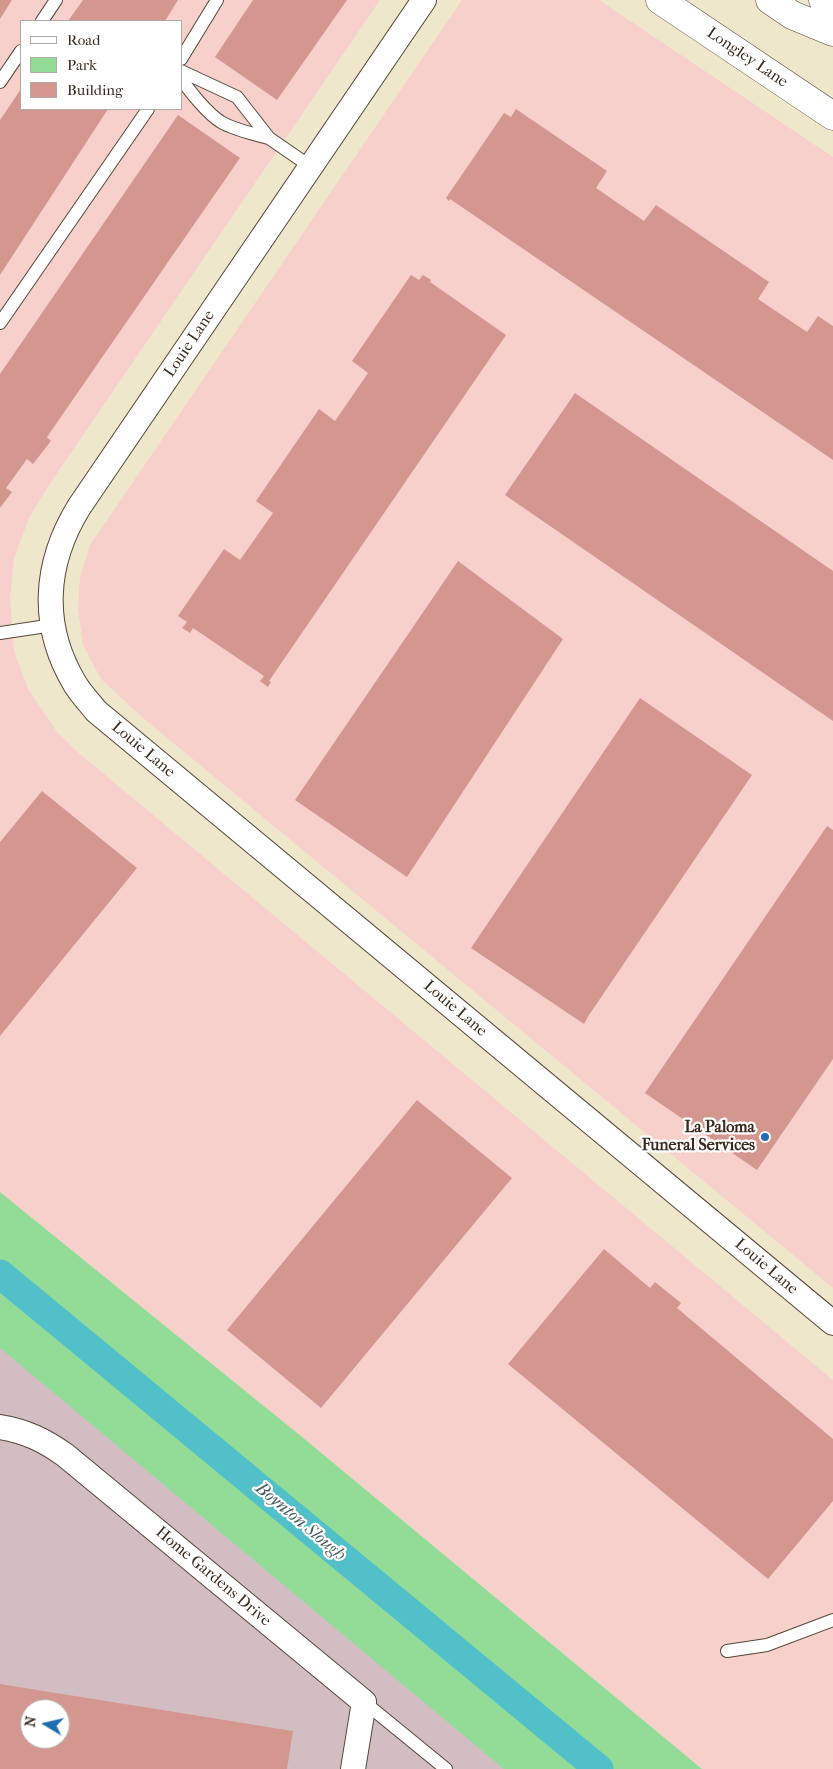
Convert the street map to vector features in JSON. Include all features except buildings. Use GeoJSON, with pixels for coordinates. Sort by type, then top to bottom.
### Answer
{"type":"FeatureCollection","features":[{"type":"Feature","properties":{"kind":"main road","name":"Longley Lane"},"geometry":{"type":"LineString","coordinates":[[660,0],[833,116]]}},
{"type":"Feature","properties":{"kind":"main road"},"geometry":{"type":"LineString","coordinates":[[770,0],[792,14],[833,32]]}},
{"type":"Feature","properties":{"kind":"main road"},"geometry":{"type":"LineString","coordinates":[[823,0],[833,7]]}},
{"type":"Feature","properties":{"kind":"street","name":"Louie Lane"},"geometry":{"type":"LineString","coordinates":[[424,0],[67,526],[56,556],[50,588],[53,625],[60,656],[75,685],[96,711],[833,1323]]}},
{"type":"Feature","properties":{"kind":"street","name":"Home Gardens Drive"},"geometry":{"type":"LineString","coordinates":[[0,1426],[30,1434],[48,1443],[65,1455],[364,1702]]}},
{"type":"Feature","properties":{"kind":"street"},"geometry":{"type":"LineString","coordinates":[[353,1769],[364,1702]]}},
{"type":"Feature","properties":{"kind":"lane"},"geometry":{"type":"LineString","coordinates":[[43,20],[56,0]]}},
{"type":"Feature","properties":{"kind":"lane"},"geometry":{"type":"LineString","coordinates":[[182,57],[217,0]]}},
{"type":"Feature","properties":{"kind":"lane"},"geometry":{"type":"LineString","coordinates":[[0,82],[20,52]]}},
{"type":"Feature","properties":{"kind":"lane"},"geometry":{"type":"LineString","coordinates":[[182,71],[237,97],[269,138],[311,167]]}},
{"type":"Feature","properties":{"kind":"lane"},"geometry":{"type":"LineString","coordinates":[[182,80],[220,122],[247,133],[269,138]]}},
{"type":"Feature","properties":{"kind":"lane"},"geometry":{"type":"LineString","coordinates":[[0,323],[147,110]]}},
{"type":"Feature","properties":{"kind":"lane"},"geometry":{"type":"LineString","coordinates":[[0,634],[53,625]]}},
{"type":"Feature","properties":{"kind":"lane"},"geometry":{"type":"LineString","coordinates":[[727,1651],[766,1645],[833,1620]]}},
{"type":"Feature","properties":{"kind":"lane"},"geometry":{"type":"LineString","coordinates":[[364,1702],[446,1769]]}},
{"type":"Feature","properties":{"kind":"shaded area"},"geometry":{"type":"Polygon","coordinates":[[[0,0],[380,0],[49,485],[29,518],[14,558],[10,598],[14,651],[28,689],[57,732],[81,755],[833,1380],[833,1769],[702,1769],[307,1441],[0,1192],[0,0]]]}},
{"type":"Feature","properties":{"kind":"shaded area"},"geometry":{"type":"Polygon","coordinates":[[[462,0],[599,0],[833,157],[833,1288],[143,718],[101,679],[83,645],[78,609],[80,577],[90,545],[462,0]]]}},
{"type":"Feature","properties":{"kind":"shaded area"},"geometry":{"type":"Polygon","coordinates":[[[0,1318],[543,1769],[0,1769],[0,1318]]]}},
{"type":"Feature","properties":{"kind":"green space"},"geometry":{"type":"Polygon","coordinates":[[[0,1192],[307,1441],[702,1769],[504,1769],[0,1348],[0,1192]]]}},
{"type":"Feature","properties":{"kind":"waterway","name":"Boynton Slough"},"geometry":{"type":"LineString","coordinates":[[0,1274],[599,1769]]}},
{"type":"Feature","properties":{"kind":"place","name":"La Paloma Funeral Services"},"geometry":{"type":"Point","coordinates":[765,1137]}}]}
